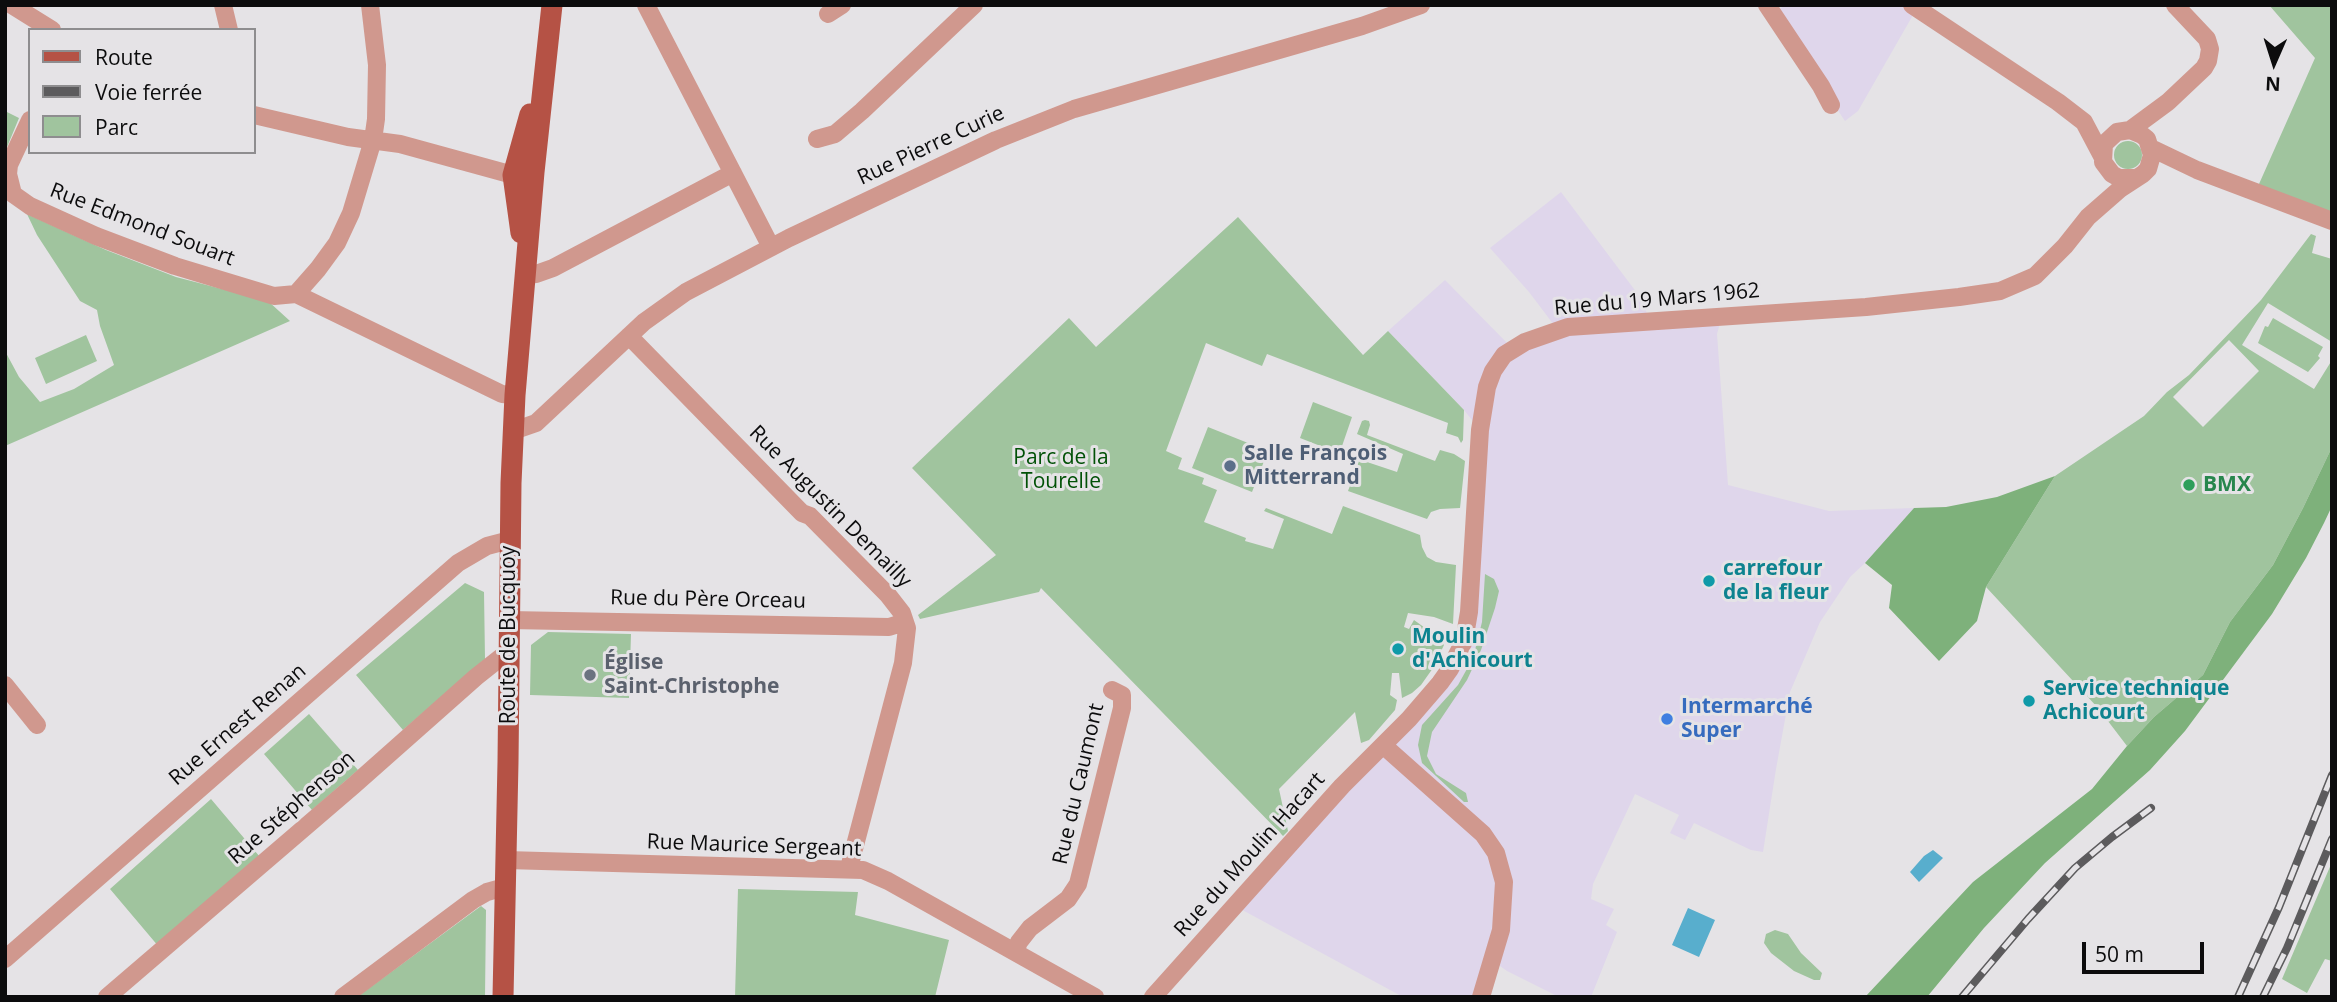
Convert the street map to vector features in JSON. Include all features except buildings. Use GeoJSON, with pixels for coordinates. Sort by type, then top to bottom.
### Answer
{"type":"FeatureCollection","features":[{"type":"Feature","properties":{"kind":"main road","name":"Route de Bucquoy"},"geometry":{"type":"LineString","coordinates":[[527,275],[524,174],[548,48],[552,5]]}},
{"type":"Feature","properties":{"kind":"main road","name":"Route de Bucquoy"},"geometry":{"type":"LineString","coordinates":[[503,997],[513,431],[531,217],[524,174]]}},
{"type":"Feature","properties":{"kind":"street"},"geometry":{"type":"LineString","coordinates":[[12,5],[49,28]]}},
{"type":"Feature","properties":{"kind":"street"},"geometry":{"type":"LineString","coordinates":[[223,5],[229,28]]}},
{"type":"Feature","properties":{"kind":"street"},"geometry":{"type":"LineString","coordinates":[[296,294],[318,270],[337,243],[351,213],[373,141],[377,78],[370,5]]}},
{"type":"Feature","properties":{"kind":"street"},"geometry":{"type":"LineString","coordinates":[[646,5],[771,247]]}},
{"type":"Feature","properties":{"kind":"street"},"geometry":{"type":"LineString","coordinates":[[817,139],[835,134],[862,111],[974,5]]}},
{"type":"Feature","properties":{"kind":"street","name":"Rue Pierre Curie"},"geometry":{"type":"LineString","coordinates":[[513,431],[536,423],[653,315],[687,292],[771,247],[996,140],[1074,109],[1313,40],[1421,5]]}},
{"type":"Feature","properties":{"kind":"street"},"geometry":{"type":"LineString","coordinates":[[1767,5],[1831,105]]}},
{"type":"Feature","properties":{"kind":"street"},"geometry":{"type":"LineString","coordinates":[[1912,5],[2084,122],[2104,162],[2119,178],[2140,176],[2161,169],[2197,170]]}},
{"type":"Feature","properties":{"kind":"street"},"geometry":{"type":"LineString","coordinates":[[2104,162],[2108,139],[2112,135],[2127,130],[2154,114],[2204,68],[2210,54],[2209,44],[2204,34],[2175,5]]}},
{"type":"Feature","properties":{"kind":"street"},"geometry":{"type":"LineString","coordinates":[[2140,176],[2151,162],[2149,143],[2154,114]]}},
{"type":"Feature","properties":{"kind":"street"},"geometry":{"type":"LineString","coordinates":[[256,115],[373,141],[400,144],[524,174]]}},
{"type":"Feature","properties":{"kind":"street"},"geometry":{"type":"LineString","coordinates":[[2084,122],[2136,131],[2149,143],[2197,170],[2332,221]]}},
{"type":"Feature","properties":{"kind":"street","name":"Rue Edmond Souart"},"geometry":{"type":"LineString","coordinates":[[28,124],[9,165],[8,174],[13,194],[30,206],[96,236],[184,270],[274,296],[296,294],[502,394],[515,395]]}},
{"type":"Feature","properties":{"kind":"street","name":"Rue du 19 Mars 1962"},"geometry":{"type":"LineString","coordinates":[[2088,217],[2103,183],[2104,162]]}},
{"type":"Feature","properties":{"kind":"street"},"geometry":{"type":"LineString","coordinates":[[527,275],[553,268],[733,173]]}},
{"type":"Feature","properties":{"kind":"street","name":"Rue du 19 Mars 1962"},"geometry":{"type":"LineString","coordinates":[[1384,746],[1440,683],[1464,641],[1471,586],[1480,430],[1487,387],[1493,371],[1504,355],[1525,342],[1568,327],[1866,307],[2000,291],[2035,276],[2088,217],[2120,189],[2140,176]]}},
{"type":"Feature","properties":{"kind":"street","name":"Rue Augustin Demailly"},"geometry":{"type":"LineString","coordinates":[[629,336],[802,513],[810,516],[902,613],[907,628],[903,663],[849,868]]}},
{"type":"Feature","properties":{"kind":"street","name":"Rue Ernest Renan"},"geometry":{"type":"LineString","coordinates":[[5,959],[454,566],[487,546],[510,540]]}},
{"type":"Feature","properties":{"kind":"street","name":"Rue du Père Orceau"},"geometry":{"type":"LineString","coordinates":[[509,620],[889,627],[905,622]]}},
{"type":"Feature","properties":{"kind":"street","name":"Rue Stéphenson"},"geometry":{"type":"LineString","coordinates":[[107,997],[476,677],[500,658],[509,657]]}},
{"type":"Feature","properties":{"kind":"street"},"geometry":{"type":"LineString","coordinates":[[5,685],[37,725]]}},
{"type":"Feature","properties":{"kind":"street","name":"Rue du Caumont"},"geometry":{"type":"LineString","coordinates":[[1015,952],[1030,928],[1068,899],[1079,884],[1122,708],[1122,695],[1112,690]]}},
{"type":"Feature","properties":{"kind":"street"},"geometry":{"type":"LineString","coordinates":[[1384,746],[1476,828],[1496,853],[1504,882],[1501,930],[1481,995]]}},
{"type":"Feature","properties":{"kind":"street","name":"Rue du Moulin Hacart"},"geometry":{"type":"LineString","coordinates":[[1153,997],[1333,796],[1384,746]]}},
{"type":"Feature","properties":{"kind":"street","name":"Rue Maurice Sergeant"},"geometry":{"type":"LineString","coordinates":[[506,860],[863,870],[888,881],[1095,997]]}},
{"type":"Feature","properties":{"kind":"street"},"geometry":{"type":"LineString","coordinates":[[343,997],[473,900],[487,892],[505,887]]}},
{"type":"Feature","properties":{"kind":"street"},"geometry":{"type":"LineString","coordinates":[[123,982],[135,997]]}},
{"type":"Feature","properties":{"kind":"shaded area"},"geometry":{"type":"Polygon","coordinates":[[[1784,5],[1912,5],[1917,8],[1858,111],[1845,121],[1774,15],[1784,5]]]}},
{"type":"Feature","properties":{"kind":"shaded area"},"geometry":{"type":"Polygon","coordinates":[[[1561,192],[1637,293],[1651,321],[1722,316],[1717,334],[1728,485],[1829,511],[1914,508],[1850,577],[1820,622],[1790,692],[1763,852],[1751,850],[1694,823],[1685,840],[1670,833],[1679,815],[1635,794],[1593,884],[1591,899],[1614,909],[1606,925],[1617,932],[1591,997],[1559,997],[1493,961],[1481,997],[1403,997],[1235,906],[1342,786],[1464,641],[1480,430],[1388,331],[1445,280],[1513,349],[1557,329],[1490,248],[1561,192]]]}},
{"type":"Feature","properties":{"kind":"green space"},"geometry":{"type":"Polygon","coordinates":[[[2269,5],[2332,5],[2332,221],[2255,193],[2315,58],[2269,5]]]}},
{"type":"Feature","properties":{"kind":"green space"},"geometry":{"type":"Polygon","coordinates":[[[5,111],[19,118],[5,152],[5,111]]]}},
{"type":"Feature","properties":{"kind":"green space"},"geometry":{"type":"Polygon","coordinates":[[[2128,141],[2138,145],[2142,155],[2138,165],[2128,169],[2118,165],[2114,155],[2118,145],[2128,141]]]}},
{"type":"Feature","properties":{"kind":"green space"},"geometry":{"type":"Polygon","coordinates":[[[27,214],[106,250],[176,277],[268,301],[290,321],[5,446],[5,351],[19,377],[40,402],[74,389],[114,365],[97,310],[80,301],[37,235],[27,214]]]}},
{"type":"Feature","properties":{"kind":"green space","name":"Parc de la Tourelle"},"geometry":{"type":"Polygon","coordinates":[[[1238,217],[1363,355],[1388,331],[1464,410],[1461,443],[1458,437],[1446,433],[1448,423],[1267,354],[1262,366],[1206,343],[1166,451],[1182,458],[1178,469],[1204,478],[1202,484],[1217,490],[1204,522],[1246,538],[1245,541],[1273,549],[1284,519],[1264,511],[1266,508],[1332,534],[1343,506],[1420,535],[1427,557],[1436,562],[1456,565],[1453,624],[1434,617],[1408,613],[1404,627],[1409,629],[1414,620],[1439,638],[1444,645],[1433,668],[1421,685],[1402,698],[1399,673],[1392,673],[1390,695],[1397,700],[1395,710],[1369,740],[1361,743],[1355,712],[1279,789],[1288,831],[1283,836],[1041,588],[1039,592],[920,619],[918,615],[996,555],[912,468],[1069,318],[1096,347],[1238,217]]]}},
{"type":"Feature","properties":{"kind":"green space"},"geometry":{"type":"Polygon","coordinates":[[[2311,234],[2316,236],[2312,253],[2332,259],[2332,342],[2268,303],[2242,345],[2314,389],[2332,360],[2332,447],[2273,565],[2230,622],[2203,675],[2154,717],[2127,746],[2098,708],[1986,587],[2055,476],[2144,416],[2167,392],[2189,375],[2261,300],[2311,234]],[[2229,340],[2173,397],[2203,427],[2259,371],[2229,340]]]}},
{"type":"Feature","properties":{"kind":"green space"},"geometry":{"type":"Polygon","coordinates":[[[2273,318],[2323,347],[2318,356],[2320,358],[2308,372],[2258,343],[2265,326],[2268,327],[2273,318]]]}},
{"type":"Feature","properties":{"kind":"green space"},"geometry":{"type":"Polygon","coordinates":[[[86,335],[97,361],[46,384],[35,358],[86,335]]]}},
{"type":"Feature","properties":{"kind":"green space"},"geometry":{"type":"Polygon","coordinates":[[[1313,402],[1352,417],[1341,449],[1350,453],[1349,456],[1397,472],[1403,454],[1357,434],[1362,421],[1365,420],[1369,421],[1370,425],[1367,435],[1435,461],[1440,450],[1465,461],[1460,508],[1431,512],[1427,519],[1348,491],[1359,461],[1300,438],[1313,402]]]}},
{"type":"Feature","properties":{"kind":"green space"},"geometry":{"type":"Polygon","coordinates":[[[1208,427],[1268,451],[1252,492],[1192,468],[1208,427]]]}},
{"type":"Feature","properties":{"kind":"green space"},"geometry":{"type":"Polygon","coordinates":[[[2332,447],[2332,506],[2306,558],[2272,614],[2185,731],[2150,770],[2045,863],[1984,928],[1927,997],[1865,997],[1973,882],[2092,789],[2154,717],[2203,675],[2230,622],[2273,565],[2332,447]]]}},
{"type":"Feature","properties":{"kind":"green space"},"geometry":{"type":"Polygon","coordinates":[[[2055,476],[1986,587],[1977,621],[1939,661],[1889,608],[1892,585],[1865,563],[1914,508],[1946,507],[1997,497],[2055,476]]]}},
{"type":"Feature","properties":{"kind":"green space"},"geometry":{"type":"Polygon","coordinates":[[[1485,574],[1494,579],[1499,591],[1495,608],[1481,650],[1467,680],[1432,732],[1427,756],[1436,774],[1466,793],[1468,802],[1464,802],[1422,763],[1418,745],[1422,725],[1458,685],[1473,658],[1482,622],[1485,574]]]}},
{"type":"Feature","properties":{"kind":"green space"},"geometry":{"type":"Polygon","coordinates":[[[465,583],[484,592],[485,659],[403,730],[356,675],[465,583]]]}},
{"type":"Feature","properties":{"kind":"green space"},"geometry":{"type":"Polygon","coordinates":[[[548,632],[631,634],[629,698],[530,695],[531,645],[548,632]]]}},
{"type":"Feature","properties":{"kind":"green space"},"geometry":{"type":"Polygon","coordinates":[[[309,714],[358,770],[312,810],[264,754],[309,714]]]}},
{"type":"Feature","properties":{"kind":"green space"},"geometry":{"type":"Polygon","coordinates":[[[211,799],[260,857],[159,947],[110,889],[211,799]]]}},
{"type":"Feature","properties":{"kind":"green space"},"geometry":{"type":"Polygon","coordinates":[[[2332,862],[2332,961],[2325,959],[2307,993],[2282,979],[2332,862]]]}},
{"type":"Feature","properties":{"kind":"green space"},"geometry":{"type":"Polygon","coordinates":[[[738,889],[858,892],[855,915],[949,940],[935,997],[735,997],[738,889]]]}},
{"type":"Feature","properties":{"kind":"green space"},"geometry":{"type":"Polygon","coordinates":[[[481,906],[486,910],[485,997],[357,997],[481,906]]]}},
{"type":"Feature","properties":{"kind":"green space"},"geometry":{"type":"Polygon","coordinates":[[[1775,930],[1788,934],[1801,953],[1822,973],[1820,980],[1794,971],[1771,953],[1764,943],[1766,934],[1775,930]]]}},
{"type":"Feature","properties":{"kind":"water"},"geometry":{"type":"Polygon","coordinates":[[[1933,850],[1943,858],[1919,882],[1910,872],[1933,850]]]}},
{"type":"Feature","properties":{"kind":"water"},"geometry":{"type":"Polygon","coordinates":[[[1688,908],[1715,920],[1699,957],[1672,945],[1688,908]]]}},
{"type":"Feature","properties":{"kind":"railway"},"geometry":{"type":"LineString","coordinates":[[2238,997],[2279,907],[2332,775]]}},
{"type":"Feature","properties":{"kind":"railway"},"geometry":{"type":"LineString","coordinates":[[1962,997],[2075,868],[2151,808]]}},
{"type":"Feature","properties":{"kind":"railway"},"geometry":{"type":"LineString","coordinates":[[2263,997],[2287,948],[2332,839]]}},
{"type":"Feature","properties":{"kind":"place","name":"Salle François Mitterrand"},"geometry":{"type":"Point","coordinates":[1230,466]}},
{"type":"Feature","properties":{"kind":"place","name":"BMX"},"geometry":{"type":"Point","coordinates":[2189,485]}},
{"type":"Feature","properties":{"kind":"place","name":"carrefour de la fleur"},"geometry":{"type":"Point","coordinates":[1709,581]}},
{"type":"Feature","properties":{"kind":"place","name":"Moulin d'Achicourt"},"geometry":{"type":"Point","coordinates":[1398,649]}},
{"type":"Feature","properties":{"kind":"place","name":"Église Saint-Christophe"},"geometry":{"type":"Point","coordinates":[590,675]}},
{"type":"Feature","properties":{"kind":"place","name":"Service technique Achicourt"},"geometry":{"type":"Point","coordinates":[2029,701]}},
{"type":"Feature","properties":{"kind":"place","name":"Intermarché Super"},"geometry":{"type":"Point","coordinates":[1667,719]}}]}
